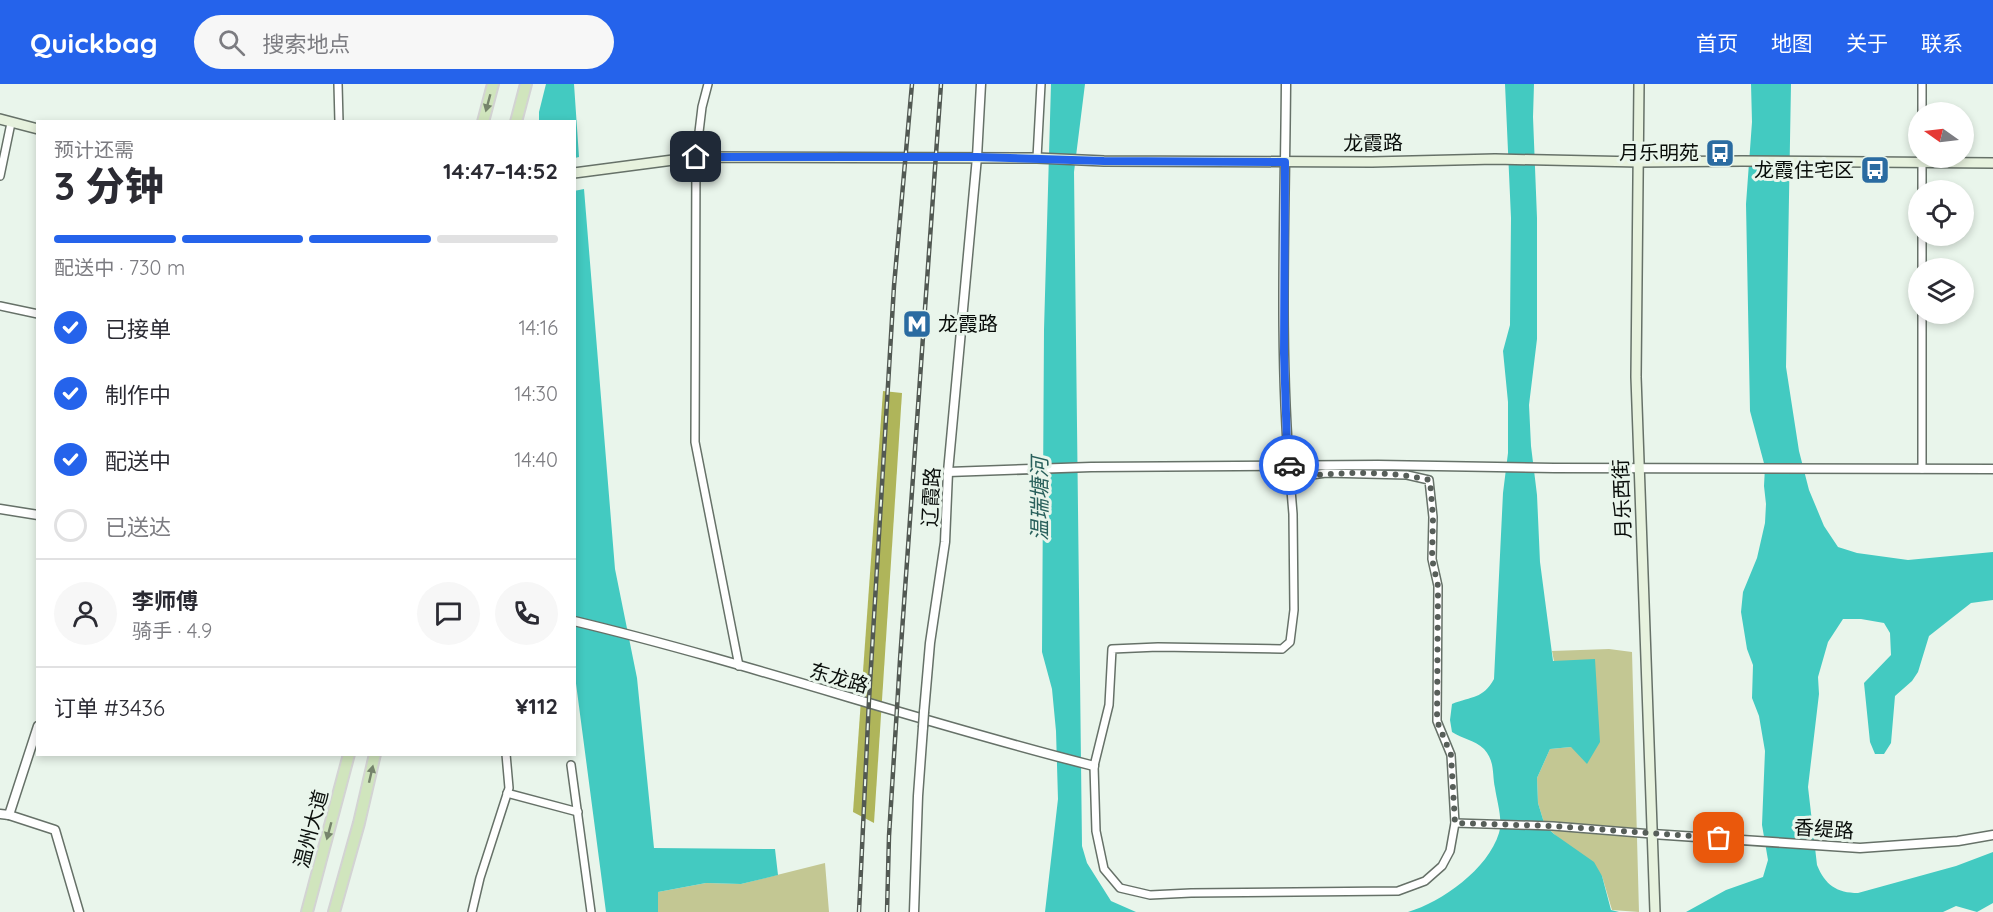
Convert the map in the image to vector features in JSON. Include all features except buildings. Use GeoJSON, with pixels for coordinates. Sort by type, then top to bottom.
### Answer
{"type":"FeatureCollection","features":[{"type":"Feature","properties":{"kind":"main road"},"geometry":{"type":"LineString","coordinates":[[484,120],[493,84]]}},
{"type":"Feature","properties":{"kind":"main road","name":"月乐西街"},"geometry":{"type":"LineString","coordinates":[[1640,84],[1636,377],[1655,912]]}},
{"type":"Feature","properties":{"kind":"main road"},"geometry":{"type":"LineString","coordinates":[[517,120],[525,89]]}},
{"type":"Feature","properties":{"kind":"main road"},"geometry":{"type":"LineString","coordinates":[[0,119],[36,129]]}},
{"type":"Feature","properties":{"kind":"main road","name":"龙霞路"},"geometry":{"type":"LineString","coordinates":[[578,172],[696,157],[977,157],[1104,161],[1285,162],[1495,159],[1639,162],[1908,160]]}},
{"type":"Feature","properties":{"kind":"main road","name":"龙霞路"},"geometry":{"type":"LineString","coordinates":[[1974,162],[1993,163]]}},
{"type":"Feature","properties":{"kind":"main road","name":"温州大道"},"geometry":{"type":"LineString","coordinates":[[307,912],[348,756]]}},
{"type":"Feature","properties":{"kind":"main road"},"geometry":{"type":"LineString","coordinates":[[334,912],[360,823],[375,756]]}},
{"type":"Feature","properties":{"kind":"street"},"geometry":{"type":"LineString","coordinates":[[338,84],[339,120]]}},
{"type":"Feature","properties":{"kind":"street"},"geometry":{"type":"LineString","coordinates":[[708,84],[702,107],[696,157],[695,442],[739,666]]}},
{"type":"Feature","properties":{"kind":"street","name":"辽霞路"},"geometry":{"type":"LineString","coordinates":[[914,912],[924,712],[930,643],[945,542],[948,472],[977,157],[981,84]]}},
{"type":"Feature","properties":{"kind":"street"},"geometry":{"type":"LineString","coordinates":[[1037,158],[1041,84]]}},
{"type":"Feature","properties":{"kind":"street"},"geometry":{"type":"LineString","coordinates":[[1286,84],[1284,353],[1287,444],[1293,514],[1294,610],[1290,642],[1282,649],[1112,649],[1109,705],[1091,765],[1096,831],[1104,869],[1120,888],[1150,895],[1191,892],[1398,891],[1425,880],[1442,866],[1450,851],[1455,823],[1451,755],[1437,721],[1438,586],[1432,559],[1433,517],[1430,480],[1407,475],[1326,473],[1290,478]]}},
{"type":"Feature","properties":{"kind":"street"},"geometry":{"type":"LineString","coordinates":[[1922,84],[1922,102]]}},
{"type":"Feature","properties":{"kind":"street"},"geometry":{"type":"LineString","coordinates":[[0,176],[11,123]]}},
{"type":"Feature","properties":{"kind":"street"},"geometry":{"type":"LineString","coordinates":[[0,306],[36,314]]}},
{"type":"Feature","properties":{"kind":"street"},"geometry":{"type":"LineString","coordinates":[[1922,324],[1922,468]]}},
{"type":"Feature","properties":{"kind":"street"},"geometry":{"type":"LineString","coordinates":[[948,472],[1091,467],[1289,466],[1993,469]]}},
{"type":"Feature","properties":{"kind":"street"},"geometry":{"type":"LineString","coordinates":[[0,509],[36,515]]}},
{"type":"Feature","properties":{"kind":"street","name":"东龙路"},"geometry":{"type":"LineString","coordinates":[[576,622],[1091,765]]}},
{"type":"Feature","properties":{"kind":"street"},"geometry":{"type":"LineString","coordinates":[[36,731],[5,815],[55,830],[79,912]]}},
{"type":"Feature","properties":{"kind":"street"},"geometry":{"type":"LineString","coordinates":[[472,912],[480,878],[509,788],[506,756]]}},
{"type":"Feature","properties":{"kind":"street"},"geometry":{"type":"LineString","coordinates":[[571,765],[591,912]]}},
{"type":"Feature","properties":{"kind":"street"},"geometry":{"type":"LineString","coordinates":[[507,793],[578,812]]}},
{"type":"Feature","properties":{"kind":"street"},"geometry":{"type":"LineString","coordinates":[[1455,823],[1552,826],[1652,834]]}},
{"type":"Feature","properties":{"kind":"street","name":"香缇路"},"geometry":{"type":"LineString","coordinates":[[1652,834],[1860,848],[1958,841],[1993,835]]}},
{"type":"Feature","properties":{"kind":"green space"},"geometry":{"type":"Polygon","coordinates":[[[883,391],[902,393],[874,823],[853,812],[883,391]]]}},
{"type":"Feature","properties":{"kind":"green space"},"geometry":{"type":"Polygon","coordinates":[[[1609,649],[1632,652],[1639,912],[1612,910],[1602,876],[1545,826],[1538,803],[1537,778],[1550,749],[1571,747],[1552,651],[1609,649]]]}},
{"type":"Feature","properties":{"kind":"green space"},"geometry":{"type":"Polygon","coordinates":[[[825,863],[829,912],[658,912],[658,892],[706,883],[741,884],[825,863]]]}},
{"type":"Feature","properties":{"kind":"water"},"geometry":{"type":"Polygon","coordinates":[[[546,84],[574,84],[579,157],[576,158],[576,120],[539,120],[546,84]]]}},
{"type":"Feature","properties":{"kind":"water"},"geometry":{"type":"Polygon","coordinates":[[[1051,84],[1085,84],[1074,172],[1082,846],[1087,863],[1111,901],[1136,912],[1045,912],[1058,799],[1052,689],[1042,652],[1044,330],[1051,84]]]}},
{"type":"Feature","properties":{"kind":"water"},"geometry":{"type":"Polygon","coordinates":[[[1505,84],[1534,84],[1537,339],[1529,405],[1540,562],[1553,661],[1595,659],[1600,742],[1587,764],[1571,747],[1550,749],[1537,778],[1538,803],[1545,826],[1594,862],[1602,876],[1611,910],[1619,912],[1408,912],[1435,900],[1462,882],[1485,859],[1500,828],[1490,758],[1480,746],[1452,732],[1450,720],[1452,704],[1481,694],[1494,679],[1503,493],[1508,453],[1508,402],[1503,351],[1510,325],[1511,218],[1505,84]]]}},
{"type":"Feature","properties":{"kind":"water"},"geometry":{"type":"Polygon","coordinates":[[[1751,84],[1791,84],[1786,367],[1799,451],[1809,490],[1824,526],[1838,547],[1857,553],[1908,560],[1993,552],[1993,600],[1971,603],[1929,636],[1918,672],[1912,681],[1895,696],[1891,743],[1884,754],[1875,754],[1870,742],[1864,683],[1891,655],[1890,633],[1884,623],[1843,619],[1828,642],[1818,677],[1819,694],[1808,787],[1817,865],[1828,883],[1844,891],[1858,893],[1956,866],[1993,852],[1993,903],[1977,912],[1956,906],[1943,912],[1686,912],[1726,890],[1763,877],[1768,860],[1762,825],[1765,751],[1759,716],[1752,698],[1753,665],[1747,649],[1741,612],[1743,592],[1757,558],[1765,523],[1766,504],[1765,467],[1750,411],[1746,204],[1752,122],[1751,84]]]}},
{"type":"Feature","properties":{"kind":"water"},"geometry":{"type":"Polygon","coordinates":[[[584,189],[615,569],[637,678],[654,848],[775,849],[778,875],[741,884],[706,883],[658,892],[658,912],[606,912],[576,684],[576,191],[584,189]]]}},
{"type":"Feature","properties":{"kind":"railway"},"geometry":{"type":"LineString","coordinates":[[859,912],[869,700],[894,286],[912,84]]}},
{"type":"Feature","properties":{"kind":"railway"},"geometry":{"type":"LineString","coordinates":[[887,912],[889,836],[900,660],[941,84]]}},
{"type":"Feature","properties":{"kind":"way so far"},"geometry":{"type":"LineString","coordinates":[[1289,465],[1290,478],[1326,473],[1407,475],[1430,480],[1433,517],[1432,559],[1438,586],[1437,721],[1451,755],[1455,823],[1552,826],[1719,838]]}},
{"type":"Feature","properties":{"kind":"place","name":"月乐明苑"},"geometry":{"type":"Point","coordinates":[1720,153]}},
{"type":"Feature","properties":{"kind":"place","name":"龙霞住宅区"},"geometry":{"type":"Point","coordinates":[1875,170]}},
{"type":"Feature","properties":{"kind":"place","name":"龙霞路"},"geometry":{"type":"Point","coordinates":[917,324]}},
{"type":"Feature","properties":{"kind":"route"},"geometry":{"type":"LineString","coordinates":[[696,157],[977,157],[1104,161],[1285,162],[1284,353],[1289,465]]}},
{"type":"Feature","properties":{"kind":"water label","name":"温瑞塘河"},"geometry":{"type":"Point","coordinates":[1040,499]}}]}
